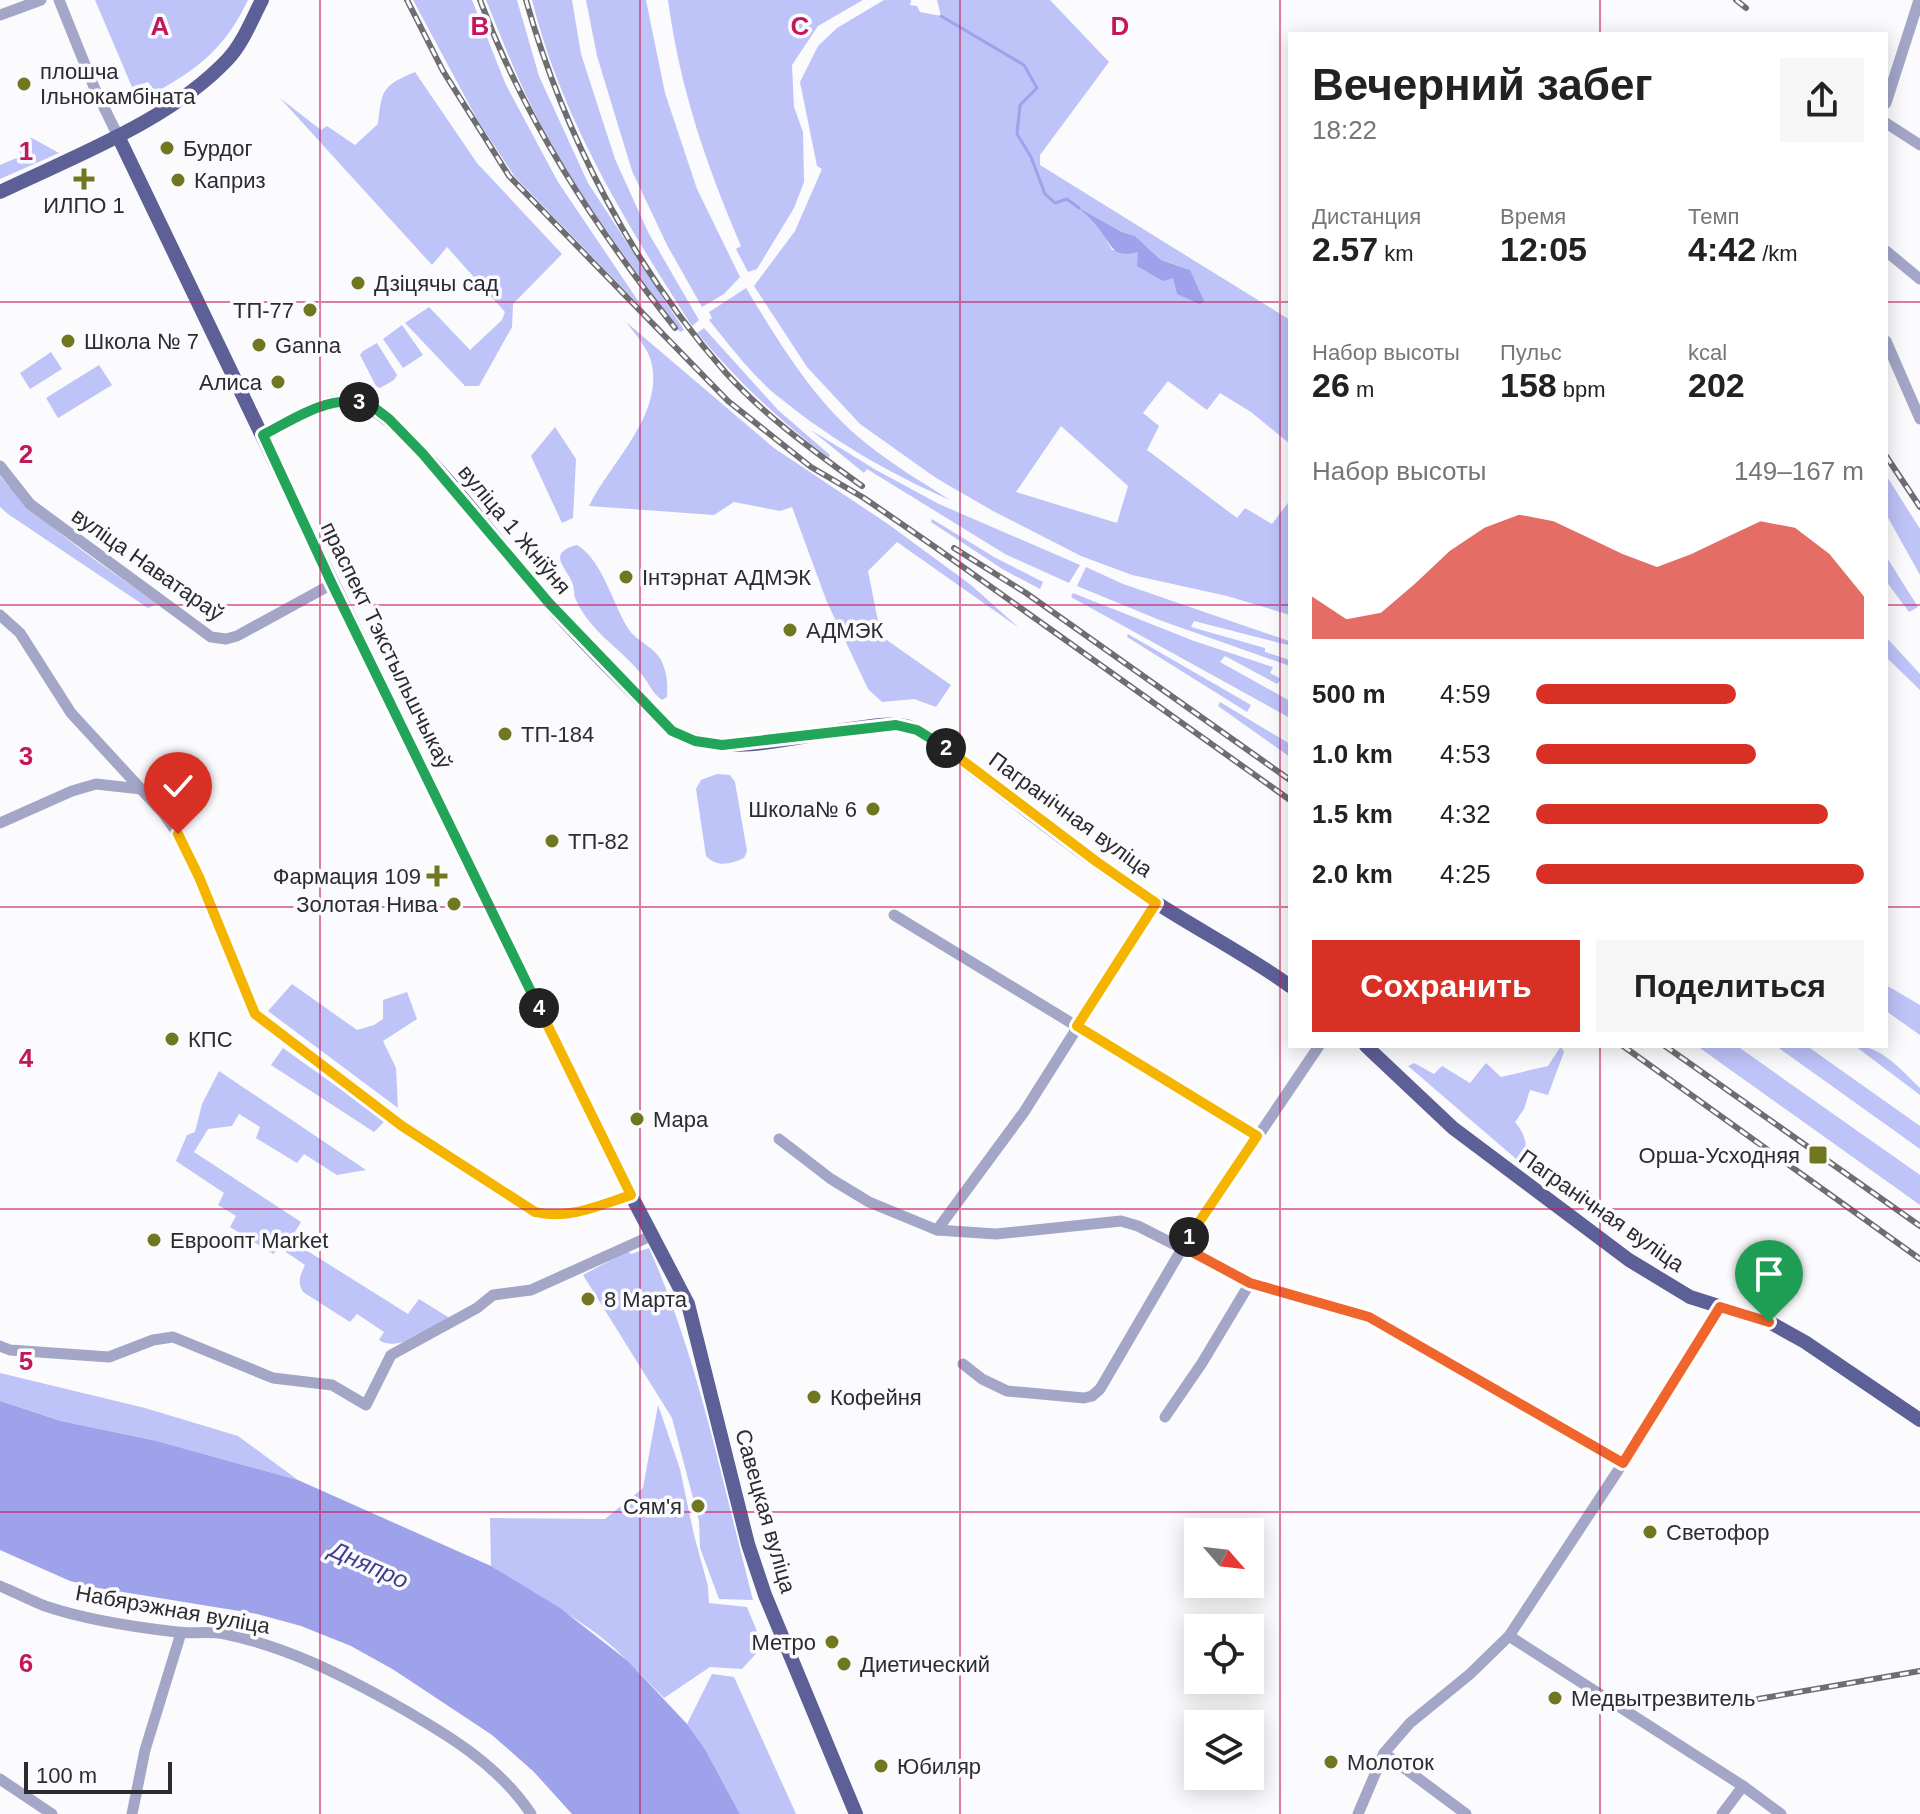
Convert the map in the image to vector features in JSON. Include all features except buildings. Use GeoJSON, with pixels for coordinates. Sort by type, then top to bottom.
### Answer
{"type":"FeatureCollection","features":[{"type":"Feature","properties":{"kind":"main road"},"geometry":{"type":"LineString","coordinates":[[0,192],[142,123],[204,81],[230,57],[262,0]]}},
{"type":"Feature","properties":{"kind":"main road","name":"праспект Тэкстыльшчыкаў"},"geometry":{"type":"LineString","coordinates":[[118,136],[332,584],[631,1195],[688,1304]]}},
{"type":"Feature","properties":{"kind":"main road","name":"вуліца 1 Жніўня"},"geometry":{"type":"LineString","coordinates":[[263,435],[327,403],[343,400],[372,406],[423,454],[549,603],[639,697]]}},
{"type":"Feature","properties":{"kind":"main road","name":"Пагранічная вуліца"},"geometry":{"type":"LineString","coordinates":[[639,697],[672,731],[695,741],[714,744],[753,744],[887,724],[917,730],[1156,903],[1288,985]]}},
{"type":"Feature","properties":{"kind":"main road","name":"Пагранічная вуліца"},"geometry":{"type":"LineString","coordinates":[[1368,1048],[1453,1128],[1629,1260],[1681,1293],[1769,1322],[1805,1342],[1920,1420]]}},
{"type":"Feature","properties":{"kind":"main road","name":"Савецкая вуліца"},"geometry":{"type":"LineString","coordinates":[[688,1304],[748,1544],[765,1595],[856,1814]]}},
{"type":"Feature","properties":{"kind":"street"},"geometry":{"type":"LineString","coordinates":[[0,15],[41,0]]}},
{"type":"Feature","properties":{"kind":"street","name":"праспект Тэкстыльшчыкаў"},"geometry":{"type":"LineString","coordinates":[[59,0],[94,87],[118,136]]}},
{"type":"Feature","properties":{"kind":"street"},"geometry":{"type":"LineString","coordinates":[[1888,97],[1918,6]]}},
{"type":"Feature","properties":{"kind":"street"},"geometry":{"type":"LineString","coordinates":[[1888,124],[1920,145]]}},
{"type":"Feature","properties":{"kind":"street"},"geometry":{"type":"LineString","coordinates":[[1888,253],[1920,279]]}},
{"type":"Feature","properties":{"kind":"street"},"geometry":{"type":"LineString","coordinates":[[1888,346],[1920,419]]}},
{"type":"Feature","properties":{"kind":"street","name":"вуліца Наватараў"},"geometry":{"type":"LineString","coordinates":[[0,466],[30,504],[211,637],[226,639],[237,636],[332,584]]}},
{"type":"Feature","properties":{"kind":"street"},"geometry":{"type":"LineString","coordinates":[[0,615],[20,633],[71,713],[164,814],[188,852],[255,1014],[402,1126],[535,1212],[551,1216],[569,1213],[631,1195]]}},
{"type":"Feature","properties":{"kind":"street"},"geometry":{"type":"LineString","coordinates":[[0,823],[72,791],[96,784],[141,789]]}},
{"type":"Feature","properties":{"kind":"street"},"geometry":{"type":"LineString","coordinates":[[937,1230],[1024,1112],[1156,903]]}},
{"type":"Feature","properties":{"kind":"street"},"geometry":{"type":"LineString","coordinates":[[894,915],[1257,1136]]}},
{"type":"Feature","properties":{"kind":"street"},"geometry":{"type":"LineString","coordinates":[[963,1364],[982,1379],[1007,1391],[1084,1398],[1100,1389],[1183,1247],[1318,1048]]}},
{"type":"Feature","properties":{"kind":"street"},"geometry":{"type":"LineString","coordinates":[[779,1139],[831,1179],[869,1202],[937,1230],[996,1234],[1121,1221],[1151,1231],[1250,1283],[1369,1317],[1623,1463]]}},
{"type":"Feature","properties":{"kind":"street"},"geometry":{"type":"LineString","coordinates":[[0,1346],[10,1350],[109,1357],[153,1340],[173,1337],[273,1378],[332,1385],[366,1405],[391,1355],[477,1308],[493,1295],[531,1290],[653,1235]]}},
{"type":"Feature","properties":{"kind":"street"},"geometry":{"type":"LineString","coordinates":[[1165,1417],[1250,1283]]}},
{"type":"Feature","properties":{"kind":"street"},"geometry":{"type":"LineString","coordinates":[[1358,1814],[1384,1753],[1410,1723],[1470,1674],[1509,1636],[1623,1463],[1720,1307]]}},
{"type":"Feature","properties":{"kind":"street","name":"Набярэжная вуліца"},"geometry":{"type":"LineString","coordinates":[[0,1586],[59,1609],[120,1624],[181,1633],[205,1631],[270,1645],[337,1673],[451,1738],[515,1791],[531,1814]]}},
{"type":"Feature","properties":{"kind":"street"},"geometry":{"type":"LineString","coordinates":[[132,1814],[145,1750],[181,1633]]}},
{"type":"Feature","properties":{"kind":"street"},"geometry":{"type":"LineString","coordinates":[[1509,1636],[1743,1786],[1781,1814]]}},
{"type":"Feature","properties":{"kind":"street"},"geometry":{"type":"LineString","coordinates":[[1384,1753],[1466,1814]]}},
{"type":"Feature","properties":{"kind":"street"},"geometry":{"type":"LineString","coordinates":[[0,1779],[52,1814]]}},
{"type":"Feature","properties":{"kind":"street"},"geometry":{"type":"LineString","coordinates":[[1722,1814],[1743,1786]]}},
{"type":"Feature","properties":{"kind":"shaded area"},"geometry":{"type":"Polygon","coordinates":[[[95,0],[248,0],[231,30],[210,54],[186,74],[156,92],[148,82],[132,87],[95,0]]]}},
{"type":"Feature","properties":{"kind":"shaded area"},"geometry":{"type":"Polygon","coordinates":[[[413,0],[472,0],[506,85],[558,182],[645,311],[515,177],[478,121],[413,0]]]}},
{"type":"Feature","properties":{"kind":"shaded area"},"geometry":{"type":"Polygon","coordinates":[[[486,0],[517,0],[539,76],[588,183],[684,330],[680,332],[627,260],[561,160],[521,85],[486,0]]]}},
{"type":"Feature","properties":{"kind":"shaded area"},"geometry":{"type":"Polygon","coordinates":[[[532,0],[572,0],[581,54],[615,159],[648,232],[699,320],[692,326],[598,169],[560,87],[532,0]]]}},
{"type":"Feature","properties":{"kind":"shaded area"},"geometry":{"type":"Polygon","coordinates":[[[586,0],[646,0],[665,93],[697,189],[740,277],[724,294],[702,307],[667,245],[632,171],[597,56],[586,0]]]}},
{"type":"Feature","properties":{"kind":"shaded area"},"geometry":{"type":"Polygon","coordinates":[[[668,0],[863,0],[818,26],[792,65],[794,107],[803,132],[804,182],[794,208],[757,269],[748,272],[736,249],[741,246],[696,126],[668,0]]]}},
{"type":"Feature","properties":{"kind":"shaded area"},"geometry":{"type":"Polygon","coordinates":[[[884,0],[911,0],[910,5],[917,6],[920,12],[941,16],[937,0],[1050,0],[1109,62],[1040,155],[1040,165],[1288,319],[1288,442],[1251,412],[1220,393],[1207,410],[1168,381],[1143,413],[1159,426],[1147,450],[1237,518],[1245,508],[1272,524],[1288,503],[1288,614],[1227,596],[1132,575],[1081,556],[993,511],[936,478],[860,424],[807,367],[754,286],[795,231],[822,169],[817,166],[800,82],[818,46],[837,28],[884,0]],[[1084,211],[1101,230],[1112,250],[1139,252],[1138,266],[1190,270],[1161,260],[1135,236],[1084,211]],[[1061,426],[1016,492],[1117,523],[1128,486],[1061,426]]]}},
{"type":"Feature","properties":{"kind":"shaded area"},"geometry":{"type":"Polygon","coordinates":[[[415,72],[477,163],[562,254],[513,304],[512,327],[479,386],[465,386],[405,323],[429,307],[470,350],[502,320],[505,312],[447,247],[432,265],[280,98],[321,130],[327,126],[355,145],[378,124],[383,96],[390,85],[415,72]]]}},
{"type":"Feature","properties":{"kind":"shaded area"},"geometry":{"type":"Polygon","coordinates":[[[32,138],[59,153],[0,179],[0,165],[21,156],[17,144],[32,138]]]}},
{"type":"Feature","properties":{"kind":"shaded area"},"geometry":{"type":"Polygon","coordinates":[[[746,288],[815,391],[848,428],[877,452],[950,500],[905,479],[840,441],[799,413],[761,381],[709,320],[712,318],[709,312],[746,288]]]}},
{"type":"Feature","properties":{"kind":"shaded area"},"geometry":{"type":"Polygon","coordinates":[[[626,322],[774,448],[888,524],[971,585],[1019,628],[897,542],[868,571],[881,636],[951,685],[936,707],[914,699],[882,702],[868,689],[827,602],[792,507],[780,511],[734,502],[714,515],[589,506],[642,421],[653,384],[650,359],[642,342],[626,322]]]}},
{"type":"Feature","properties":{"kind":"shaded area"},"geometry":{"type":"Polygon","coordinates":[[[402,325],[423,355],[403,368],[383,339],[402,325]]]}},
{"type":"Feature","properties":{"kind":"shaded area"},"geometry":{"type":"Polygon","coordinates":[[[704,328],[778,410],[830,455],[829,458],[776,415],[727,367],[697,333],[704,328]]]}},
{"type":"Feature","properties":{"kind":"shaded area"},"geometry":{"type":"Polygon","coordinates":[[[377,343],[397,375],[380,388],[360,355],[377,343]]]}},
{"type":"Feature","properties":{"kind":"shaded area"},"geometry":{"type":"Polygon","coordinates":[[[51,352],[62,369],[30,389],[20,373],[51,352]]]}},
{"type":"Feature","properties":{"kind":"shaded area"},"geometry":{"type":"Polygon","coordinates":[[[99,365],[112,385],[58,418],[46,398],[99,365]]]}},
{"type":"Feature","properties":{"kind":"shaded area"},"geometry":{"type":"Polygon","coordinates":[[[555,427],[576,459],[573,518],[562,523],[531,456],[555,427]]]}},
{"type":"Feature","properties":{"kind":"shaded area"},"geometry":{"type":"Polygon","coordinates":[[[811,430],[939,504],[1080,565],[1069,583],[1005,554],[867,469],[864,473],[811,430]]]}},
{"type":"Feature","properties":{"kind":"shaded area"},"geometry":{"type":"Polygon","coordinates":[[[0,476],[55,529],[157,604],[148,608],[8,514],[0,507],[0,476]]]}},
{"type":"Feature","properties":{"kind":"shaded area"},"geometry":{"type":"Polygon","coordinates":[[[1888,478],[1920,529],[1920,575],[1888,518],[1888,478]]]}},
{"type":"Feature","properties":{"kind":"shaded area"},"geometry":{"type":"Polygon","coordinates":[[[932,519],[994,557],[1043,582],[1040,589],[1004,570],[931,522],[932,519]]]}},
{"type":"Feature","properties":{"kind":"shaded area"},"geometry":{"type":"Polygon","coordinates":[[[577,545],[600,571],[629,630],[661,660],[667,687],[667,697],[662,700],[635,666],[589,622],[582,611],[560,556],[577,545]]]}},
{"type":"Feature","properties":{"kind":"shaded area"},"geometry":{"type":"Polygon","coordinates":[[[1888,559],[1918,607],[1909,612],[1888,584],[1888,559]]]}},
{"type":"Feature","properties":{"kind":"shaded area"},"geometry":{"type":"Polygon","coordinates":[[[1086,567],[1123,584],[1288,641],[1288,645],[1194,621],[1191,627],[1265,648],[1265,652],[1288,659],[1288,665],[1162,621],[1077,586],[1086,567]]]}},
{"type":"Feature","properties":{"kind":"shaded area"},"geometry":{"type":"Polygon","coordinates":[[[1073,593],[1194,641],[1273,667],[1270,673],[1281,679],[1277,684],[1225,656],[1220,662],[1288,700],[1288,717],[1071,597],[1073,593]]]}},
{"type":"Feature","properties":{"kind":"shaded area"},"geometry":{"type":"Polygon","coordinates":[[[1128,634],[1251,705],[1247,712],[1127,637],[1128,634]]]}},
{"type":"Feature","properties":{"kind":"shaded area"},"geometry":{"type":"Polygon","coordinates":[[[1888,639],[1920,674],[1920,690],[1888,659],[1888,639]]]}},
{"type":"Feature","properties":{"kind":"shaded area"},"geometry":{"type":"Polygon","coordinates":[[[1220,702],[1288,743],[1288,756],[1218,706],[1220,702]]]}},
{"type":"Feature","properties":{"kind":"shaded area"},"geometry":{"type":"Polygon","coordinates":[[[717,774],[730,775],[735,782],[747,851],[744,858],[724,864],[706,856],[696,789],[701,780],[717,774]]]}},
{"type":"Feature","properties":{"kind":"shaded area"},"geometry":{"type":"Polygon","coordinates":[[[292,984],[357,1030],[383,1019],[383,1000],[407,992],[417,1019],[383,1041],[396,1068],[398,1108],[268,1011],[292,984]]]}},
{"type":"Feature","properties":{"kind":"shaded area"},"geometry":{"type":"Polygon","coordinates":[[[1888,986],[1920,1005],[1920,1035],[1888,1012],[1888,986]]]}},
{"type":"Feature","properties":{"kind":"shaded area"},"geometry":{"type":"Polygon","coordinates":[[[283,1048],[385,1121],[374,1132],[271,1065],[283,1048]]]}},
{"type":"Feature","properties":{"kind":"shaded area"},"geometry":{"type":"Polygon","coordinates":[[[1562,1048],[1564,1052],[1548,1095],[1530,1090],[1524,1109],[1515,1122],[1525,1142],[1522,1164],[1408,1066],[1414,1063],[1434,1074],[1442,1066],[1470,1083],[1486,1063],[1501,1077],[1548,1066],[1562,1048]]]}},
{"type":"Feature","properties":{"kind":"shaded area"},"geometry":{"type":"Polygon","coordinates":[[[1700,1048],[1740,1048],[1920,1175],[1920,1205],[1700,1048]]]}},
{"type":"Feature","properties":{"kind":"shaded area"},"geometry":{"type":"Polygon","coordinates":[[[1779,1048],[1810,1048],[1920,1126],[1920,1149],[1779,1048]]]}},
{"type":"Feature","properties":{"kind":"shaded area"},"geometry":{"type":"Polygon","coordinates":[[[1858,1048],[1874,1050],[1890,1060],[1920,1088],[1920,1095],[1858,1048]]]}},
{"type":"Feature","properties":{"kind":"shaded area"},"geometry":{"type":"Polygon","coordinates":[[[219,1071],[366,1170],[337,1175],[304,1154],[297,1163],[256,1138],[260,1127],[239,1114],[232,1126],[208,1129],[194,1152],[301,1222],[290,1240],[408,1314],[419,1299],[448,1317],[447,1320],[404,1342],[395,1344],[379,1340],[384,1332],[357,1314],[350,1322],[303,1292],[300,1278],[305,1265],[280,1248],[273,1254],[230,1227],[236,1216],[218,1205],[224,1193],[176,1161],[187,1135],[195,1132],[202,1104],[219,1071]]]}},
{"type":"Feature","properties":{"kind":"shaded area"},"geometry":{"type":"Polygon","coordinates":[[[649,1248],[667,1290],[696,1377],[753,1600],[719,1599],[700,1548],[699,1521],[672,1418],[583,1275],[628,1251],[631,1254],[649,1248]]]}},
{"type":"Feature","properties":{"kind":"shaded area"},"geometry":{"type":"Polygon","coordinates":[[[0,1373],[145,1408],[238,1436],[298,1480],[157,1441],[61,1421],[0,1401],[0,1373]]]}},
{"type":"Feature","properties":{"kind":"shaded area"},"geometry":{"type":"Polygon","coordinates":[[[658,1405],[680,1469],[708,1586],[709,1603],[747,1607],[763,1646],[742,1669],[710,1667],[664,1698],[601,1637],[491,1566],[490,1518],[605,1519],[643,1488],[658,1405]]]}},
{"type":"Feature","properties":{"kind":"shaded area"},"geometry":{"type":"Polygon","coordinates":[[[712,1674],[734,1677],[796,1814],[740,1814],[705,1749],[687,1724],[712,1674]]]}},
{"type":"Feature","properties":{"kind":"water"},"geometry":{"type":"Polygon","coordinates":[[[1079,208],[1135,236],[1161,260],[1190,270],[1204,301],[1200,304],[1177,294],[1173,278],[1163,281],[1137,266],[1138,252],[1124,254],[1116,251],[1079,208]]]}},
{"type":"Feature","properties":{"kind":"water","name":"Дняпро"},"geometry":{"type":"Polygon","coordinates":[[[0,1401],[61,1421],[157,1441],[298,1480],[491,1566],[560,1608],[628,1661],[687,1724],[705,1749],[740,1814],[572,1814],[534,1772],[492,1735],[394,1670],[351,1646],[301,1626],[257,1614],[70,1581],[0,1550],[0,1401]]]}},
{"type":"Feature","properties":{"kind":"waterway"},"geometry":{"type":"LineString","coordinates":[[941,16],[1024,65],[1037,88],[1020,105],[1017,134],[1031,157],[1045,194],[1055,203],[1067,199],[1079,208]]}},
{"type":"Feature","properties":{"kind":"railway"},"geometry":{"type":"LineString","coordinates":[[407,0],[443,71],[509,176],[728,401],[811,467],[864,498],[935,547],[1288,799]]}},
{"type":"Feature","properties":{"kind":"railway"},"geometry":{"type":"LineString","coordinates":[[480,0],[518,88],[564,172],[617,251],[675,328]]}},
{"type":"Feature","properties":{"kind":"railway"},"geometry":{"type":"LineString","coordinates":[[526,0],[560,100],[581,150],[605,198],[661,289],[692,332],[741,389],[791,433],[862,486]]}},
{"type":"Feature","properties":{"kind":"railway"},"geometry":{"type":"LineString","coordinates":[[1736,0],[1746,8]]}},
{"type":"Feature","properties":{"kind":"railway"},"geometry":{"type":"LineString","coordinates":[[1888,459],[1920,507]]}},
{"type":"Feature","properties":{"kind":"railway"},"geometry":{"type":"LineString","coordinates":[[954,548],[1026,593],[1288,779]]}},
{"type":"Feature","properties":{"kind":"railway"},"geometry":{"type":"LineString","coordinates":[[1626,1048],[1920,1259]]}},
{"type":"Feature","properties":{"kind":"railway"},"geometry":{"type":"LineString","coordinates":[[1668,1048],[1920,1226]]}},
{"type":"Feature","properties":{"kind":"railway"},"geometry":{"type":"LineString","coordinates":[[1758,1699],[1920,1671]]}},
{"type":"Feature","properties":{"kind":"place","name":"плошча Ільнокамбіната"},"geometry":{"type":"Point","coordinates":[24,84]}},
{"type":"Feature","properties":{"kind":"place","name":"Бурдог"},"geometry":{"type":"Point","coordinates":[167,148]}},
{"type":"Feature","properties":{"kind":"place","name":"ИЛПО 1"},"geometry":{"type":"Point","coordinates":[84,179]}},
{"type":"Feature","properties":{"kind":"place","name":"Каприз"},"geometry":{"type":"Point","coordinates":[178,180]}},
{"type":"Feature","properties":{"kind":"place","name":"Дзіцячы сад"},"geometry":{"type":"Point","coordinates":[358,283]}},
{"type":"Feature","properties":{"kind":"place","name":"ТП-77"},"geometry":{"type":"Point","coordinates":[310,310]}},
{"type":"Feature","properties":{"kind":"place","name":"Школа № 7"},"geometry":{"type":"Point","coordinates":[68,341]}},
{"type":"Feature","properties":{"kind":"place","name":"Ganna"},"geometry":{"type":"Point","coordinates":[259,345]}},
{"type":"Feature","properties":{"kind":"place","name":"Алиса"},"geometry":{"type":"Point","coordinates":[278,382]}},
{"type":"Feature","properties":{"kind":"place","name":"Інтэрнат АДМЭК"},"geometry":{"type":"Point","coordinates":[626,577]}},
{"type":"Feature","properties":{"kind":"place","name":"АДМЭК"},"geometry":{"type":"Point","coordinates":[790,630]}},
{"type":"Feature","properties":{"kind":"place","name":"ТП-184"},"geometry":{"type":"Point","coordinates":[505,734]}},
{"type":"Feature","properties":{"kind":"place","name":"Школа№ 6"},"geometry":{"type":"Point","coordinates":[873,809]}},
{"type":"Feature","properties":{"kind":"place","name":"ТП-82"},"geometry":{"type":"Point","coordinates":[552,841]}},
{"type":"Feature","properties":{"kind":"place","name":"Фармация 109"},"geometry":{"type":"Point","coordinates":[437,876]}},
{"type":"Feature","properties":{"kind":"place","name":"Золотая Нива"},"geometry":{"type":"Point","coordinates":[454,904]}},
{"type":"Feature","properties":{"kind":"place","name":"КПС"},"geometry":{"type":"Point","coordinates":[172,1039]}},
{"type":"Feature","properties":{"kind":"place","name":"Мара"},"geometry":{"type":"Point","coordinates":[637,1119]}},
{"type":"Feature","properties":{"kind":"place","name":"Орша-Усходняя"},"geometry":{"type":"Point","coordinates":[1818,1155]}},
{"type":"Feature","properties":{"kind":"place","name":"Евроопт Market"},"geometry":{"type":"Point","coordinates":[154,1240]}},
{"type":"Feature","properties":{"kind":"place","name":"8 Марта"},"geometry":{"type":"Point","coordinates":[588,1299]}},
{"type":"Feature","properties":{"kind":"place","name":"Кофейня"},"geometry":{"type":"Point","coordinates":[814,1397]}},
{"type":"Feature","properties":{"kind":"place","name":"Сям'я"},"geometry":{"type":"Point","coordinates":[698,1506]}},
{"type":"Feature","properties":{"kind":"place","name":"Светофор"},"geometry":{"type":"Point","coordinates":[1650,1532]}},
{"type":"Feature","properties":{"kind":"place","name":"Метро"},"geometry":{"type":"Point","coordinates":[832,1642]}},
{"type":"Feature","properties":{"kind":"place","name":"Диетический"},"geometry":{"type":"Point","coordinates":[844,1664]}},
{"type":"Feature","properties":{"kind":"place","name":"Медвытрезвитель"},"geometry":{"type":"Point","coordinates":[1555,1698]}},
{"type":"Feature","properties":{"kind":"place","name":"Молоток"},"geometry":{"type":"Point","coordinates":[1331,1762]}},
{"type":"Feature","properties":{"kind":"place","name":"Юбиляр"},"geometry":{"type":"Point","coordinates":[881,1766]}},
{"type":"Feature","properties":{"kind":"route"},"geometry":{"type":"LineString","coordinates":[[178,834],[229,946],[255,1014],[402,1126],[535,1212],[551,1216],[569,1213],[631,1195],[332,584],[263,435],[327,403],[343,400],[372,406],[423,454],[549,603],[672,731],[695,741],[722,745],[753,744],[887,724],[906,726],[934,740],[1156,903],[1077,1026],[1257,1136],[1183,1247],[1250,1283],[1369,1317],[1623,1463],[1720,1307],[1769,1322]]}}]}
